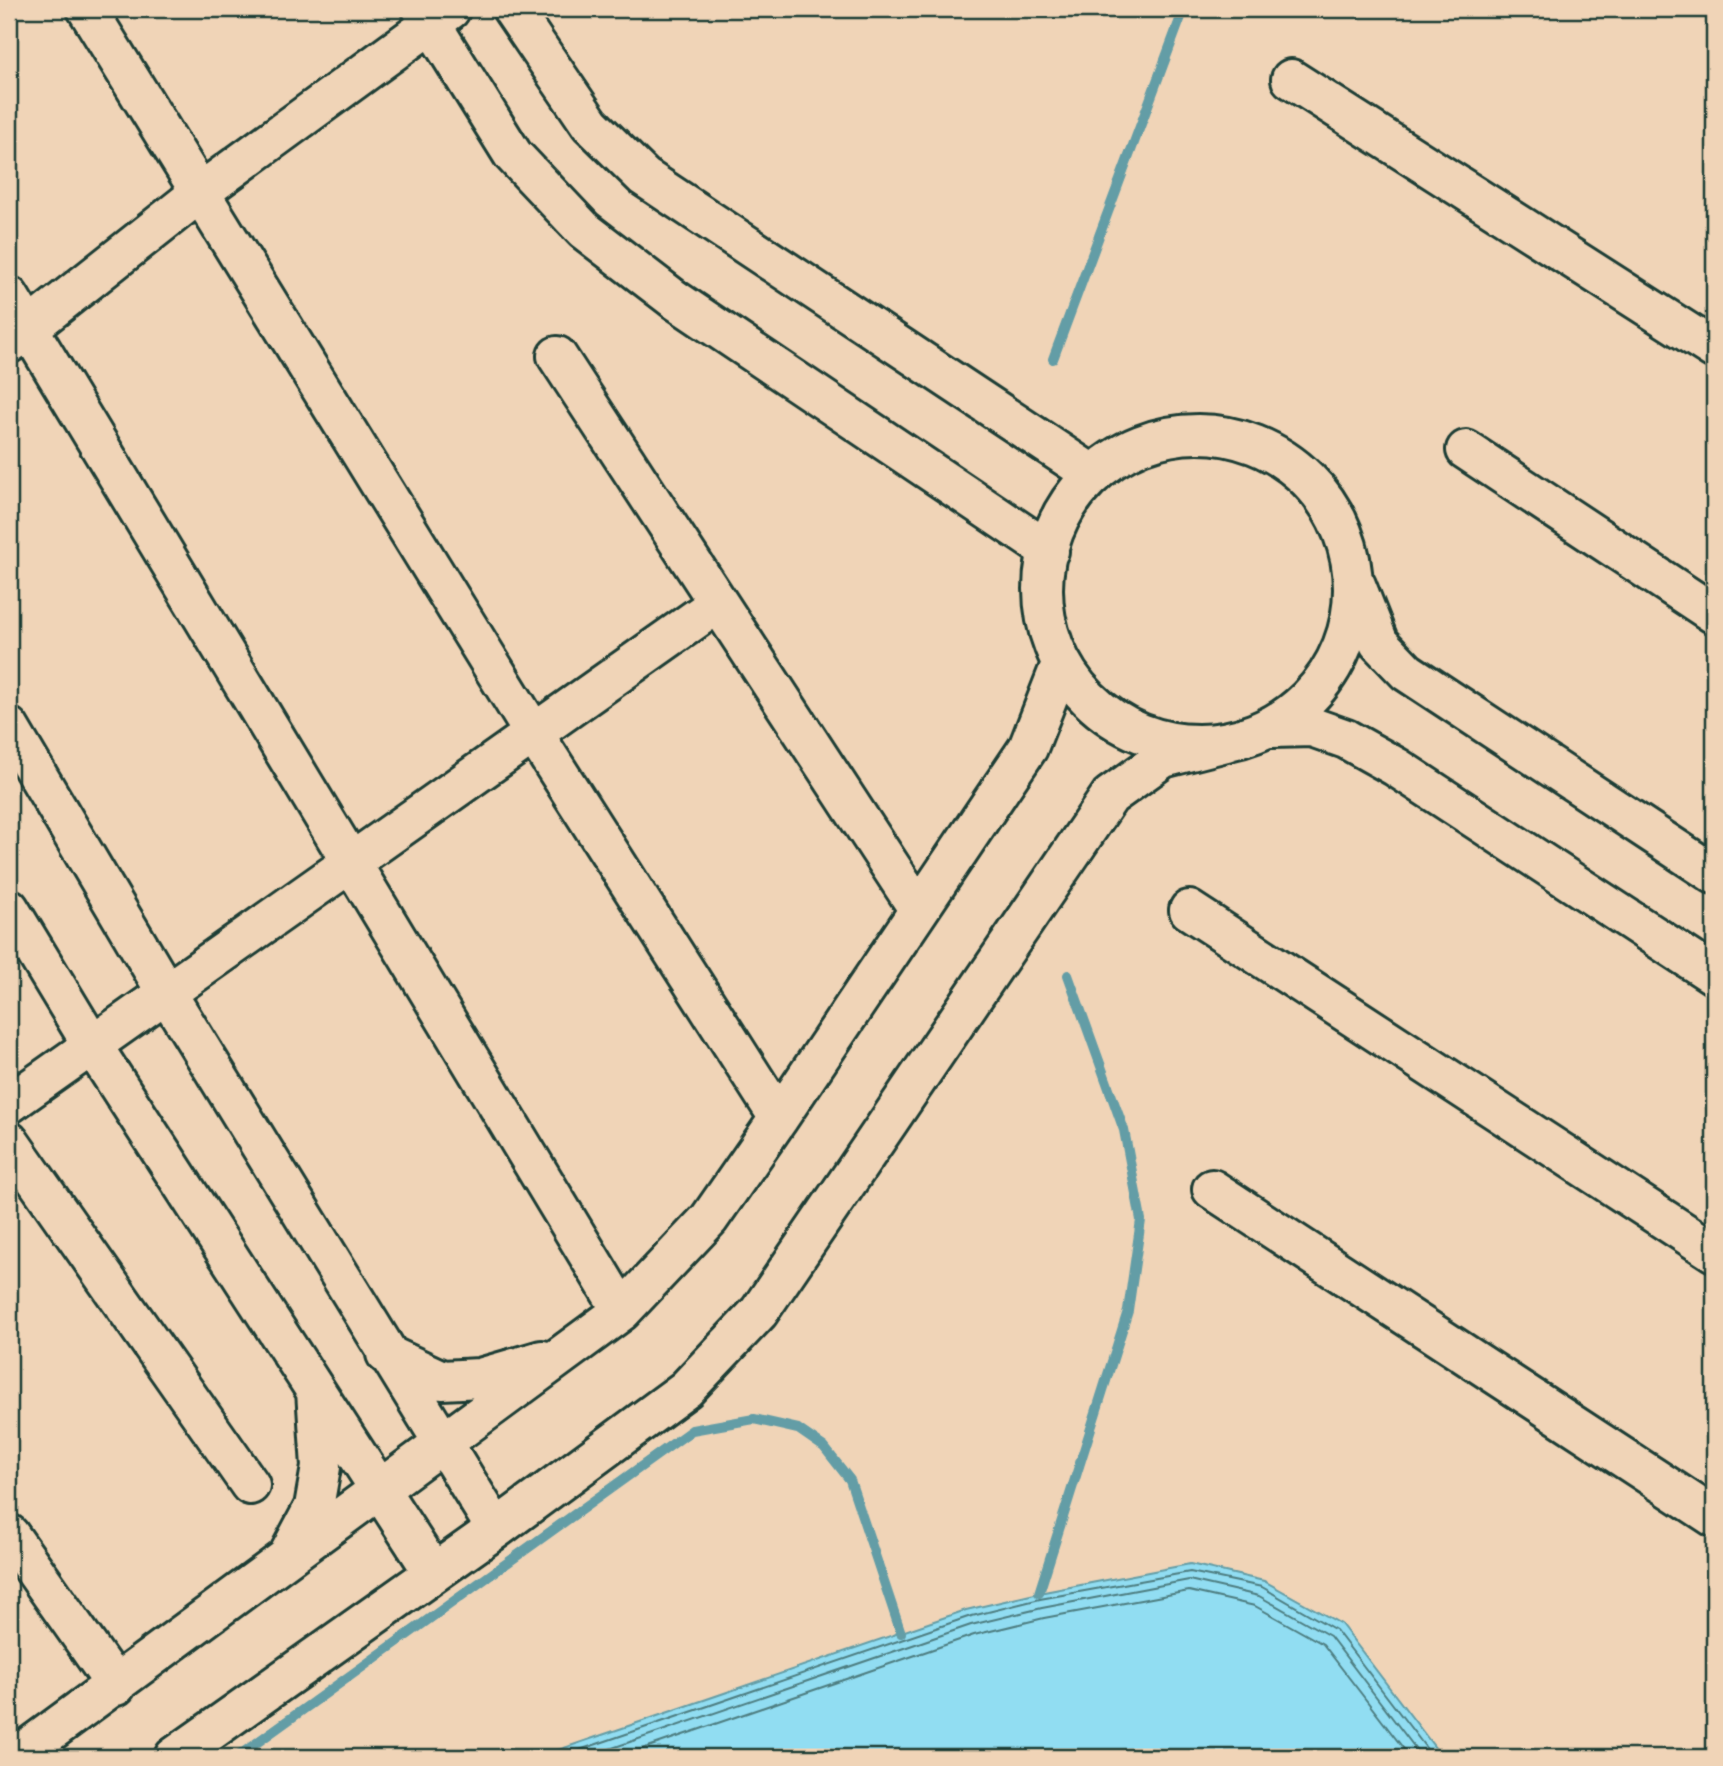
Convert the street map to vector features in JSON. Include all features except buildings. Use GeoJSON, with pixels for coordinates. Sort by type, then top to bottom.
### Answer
{"type":"FeatureCollection","features":[{"type":"Feature","properties":{"kind":"street"},"geometry":{"type":"LineString","coordinates":[[87,9],[202,191],[534,734],[779,1118]]}},
{"type":"Feature","properties":{"kind":"street"},"geometry":{"type":"LineString","coordinates":[[512,9],[590,124],[644,177],[1092,474]]}},
{"type":"Feature","properties":{"kind":"street"},"geometry":{"type":"LineString","coordinates":[[19,337],[202,191],[435,14],[513,155],[584,230],[674,299],[1049,551]]}},
{"type":"Feature","properties":{"kind":"street"},"geometry":{"type":"LineString","coordinates":[[1291,79],[1714,349]]}},
{"type":"Feature","properties":{"kind":"street"},"geometry":{"type":"LineString","coordinates":[[9,296],[19,337],[350,862],[622,1311]]}},
{"type":"Feature","properties":{"kind":"street"},"geometry":{"type":"LineString","coordinates":[[557,356],[919,910]]}},
{"type":"Feature","properties":{"kind":"street"},"geometry":{"type":"LineString","coordinates":[[1226,742],[1177,744],[1131,730],[1091,703],[1061,664],[1046,622],[1043,577],[1053,533],[1092,474],[1114,458],[1164,436],[1217,434],[1268,449],[1311,481],[1341,526],[1353,578],[1379,643],[1407,672],[1714,874]]}},
{"type":"Feature","properties":{"kind":"street"},"geometry":{"type":"LineString","coordinates":[[1466,450],[1714,614]]}},
{"type":"Feature","properties":{"kind":"street"},"geometry":{"type":"LineString","coordinates":[[1272,728],[1312,694],[1336,660],[1350,620],[1353,578]]}},
{"type":"Feature","properties":{"kind":"street"},"geometry":{"type":"LineString","coordinates":[[9,1104],[717,604]]}},
{"type":"Feature","properties":{"kind":"street"},"geometry":{"type":"LineString","coordinates":[[16,1757],[622,1311],[709,1220],[779,1118],[1028,748],[1061,664]]}},
{"type":"Feature","properties":{"kind":"street"},"geometry":{"type":"LineString","coordinates":[[9,727],[166,992],[496,1529]]}},
{"type":"Feature","properties":{"kind":"street"},"geometry":{"type":"LineString","coordinates":[[174,1757],[496,1529],[686,1389],[759,1312],[1110,796],[1163,758],[1272,728],[1312,727],[1346,739],[1386,761],[1714,975]]}},
{"type":"Feature","properties":{"kind":"street"},"geometry":{"type":"LineString","coordinates":[[9,908],[92,1045],[433,1572]]}},
{"type":"Feature","properties":{"kind":"street"},"geometry":{"type":"LineString","coordinates":[[1189,910],[1714,1252]]}},
{"type":"Feature","properties":{"kind":"street"},"geometry":{"type":"LineString","coordinates":[[9,1141],[250,1485]]}},
{"type":"Feature","properties":{"kind":"street"},"geometry":{"type":"LineString","coordinates":[[1212,1189],[1714,1517]]}},
{"type":"Feature","properties":{"kind":"street"},"geometry":{"type":"LineString","coordinates":[[386,1354],[442,1380],[480,1378],[568,1352]]}},
{"type":"Feature","properties":{"kind":"street"},"geometry":{"type":"LineString","coordinates":[[286,1559],[314,1507],[321,1467],[316,1389]]}},
{"type":"Feature","properties":{"kind":"street"},"geometry":{"type":"LineString","coordinates":[[9,1534],[116,1686]]}},
{"type":"Feature","properties":{"kind":"water"},"geometry":{"type":"Polygon","coordinates":[[[1190,1564],[1264,1581],[1341,1624],[1442,1757],[538,1757],[966,1610],[1190,1564]]]}},
{"type":"Feature","properties":{"kind":"waterway"},"geometry":{"type":"LineString","coordinates":[[1053,359],[1184,9]]}},
{"type":"Feature","properties":{"kind":"waterway"},"geometry":{"type":"LineString","coordinates":[[1039,1593],[1128,1311],[1141,1220],[1124,1130],[1068,975]]}},
{"type":"Feature","properties":{"kind":"waterway"},"geometry":{"type":"LineString","coordinates":[[237,1757],[692,1430],[754,1419],[798,1429],[824,1447],[850,1480],[901,1633]]}}]}
